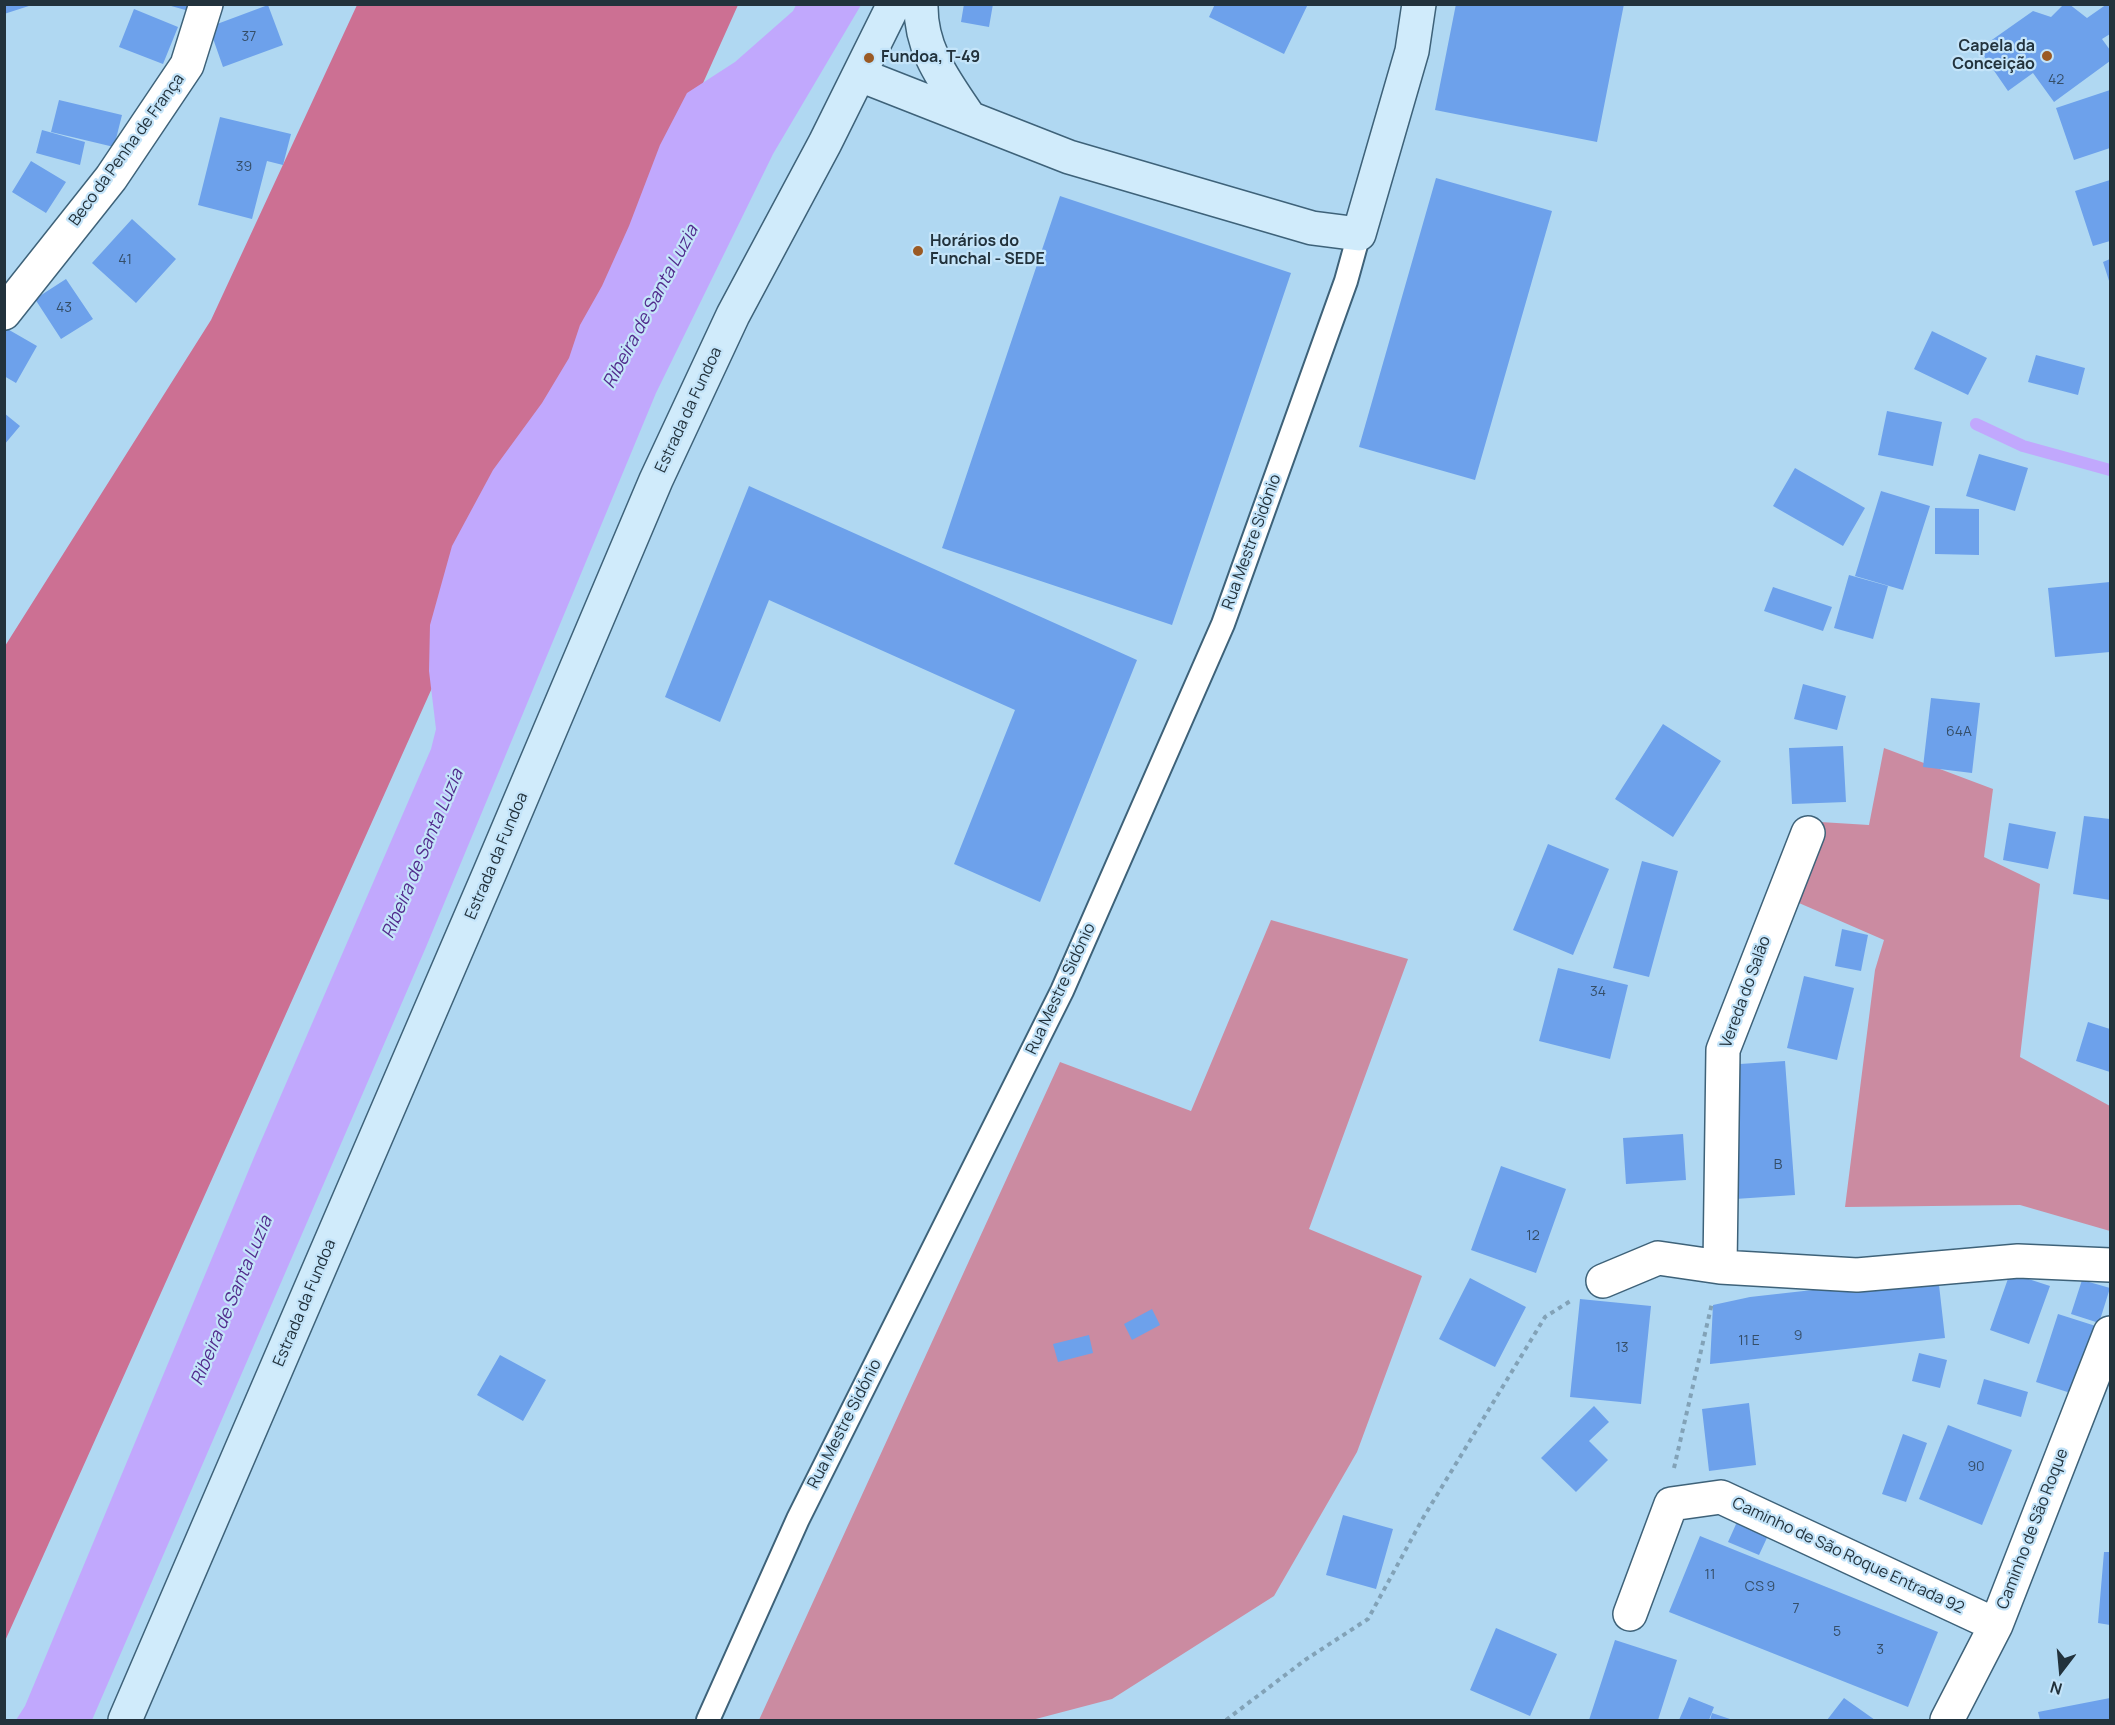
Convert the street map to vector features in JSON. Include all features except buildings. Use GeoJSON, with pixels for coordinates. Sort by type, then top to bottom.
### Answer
{"type":"FeatureCollection","features":[{"type":"Feature","properties":{"kind":"main road","name":"Estrada da Fundoa"},"geometry":{"type":"LineString","coordinates":[[125,1720],[476,905],[656,480],[733,315],[860,75],[894,4]]}},
{"type":"Feature","properties":{"kind":"main road"},"geometry":{"type":"LineString","coordinates":[[921,4],[921,24],[934,64],[969,117]]}},
{"type":"Feature","properties":{"kind":"main road"},"geometry":{"type":"LineString","coordinates":[[860,75],[1069,157],[1312,228],[1359,234],[1412,51],[1419,4]]}},
{"type":"Feature","properties":{"kind":"street","name":"Beco da Penha de França"},"geometry":{"type":"LineString","coordinates":[[4,313],[111,178],[187,66],[207,4]]}},
{"type":"Feature","properties":{"kind":"street","name":"Vereda do Salão"},"geometry":{"type":"LineString","coordinates":[[1720,1267],[1724,1050],[1808,833]]}},
{"type":"Feature","properties":{"kind":"street"},"geometry":{"type":"LineString","coordinates":[[1603,1281],[1658,1257],[1720,1267],[1857,1275],[2018,1261],[2110,1265]]}},
{"type":"Feature","properties":{"kind":"street","name":"Caminho de São Roque"},"geometry":{"type":"LineString","coordinates":[[1947,1720],[1996,1625],[2110,1333]]}},
{"type":"Feature","properties":{"kind":"street","name":"Caminho de São Roque Entrada 92"},"geometry":{"type":"LineString","coordinates":[[1671,1504],[1721,1497],[1996,1625]]}},
{"type":"Feature","properties":{"kind":"street"},"geometry":{"type":"LineString","coordinates":[[1630,1614],[1671,1504]]}},
{"type":"Feature","properties":{"kind":"lane","name":"Rua Mestre Sidónio"},"geometry":{"type":"LineString","coordinates":[[708,1720],[798,1519],[1062,991],[1143,807],[1223,624],[1346,281],[1359,234]]}},
{"type":"Feature","properties":{"kind":"path"},"geometry":{"type":"LineString","coordinates":[[1671,1504],[1674,1463],[1720,1267]]}},
{"type":"Feature","properties":{"kind":"path"},"geometry":{"type":"LineString","coordinates":[[1226,1720],[1305,1660],[1368,1619],[1422,1518],[1545,1317],[1603,1281]]}},
{"type":"Feature","properties":{"kind":"shaded area"},"geometry":{"type":"Polygon","coordinates":[[[357,5],[738,5],[5,1641],[5,646],[211,320],[357,5]]]}},
{"type":"Feature","properties":{"kind":"shaded area"},"geometry":{"type":"Polygon","coordinates":[[[1884,748],[1993,789],[1984,857],[2040,884],[2020,1057],[2110,1106],[2110,1231],[2020,1205],[1845,1207],[1875,970],[1884,940],[1776,893],[1804,821],[1869,825],[1884,748]]]}},
{"type":"Feature","properties":{"kind":"shaded area"},"geometry":{"type":"Polygon","coordinates":[[[1271,920],[1408,959],[1309,1229],[1422,1276],[1357,1452],[1274,1596],[1112,1699],[1032,1720],[759,1720],[1060,1062],[1191,1111],[1271,920]]]}},
{"type":"Feature","properties":{"kind":"water","name":"Ribeira de Santa Luzia"},"geometry":{"type":"Polygon","coordinates":[[[796,5],[861,5],[773,154],[656,393],[426,947],[92,1720],[16,1720],[25,1706],[255,1155],[431,749],[436,729],[429,671],[430,625],[452,546],[493,470],[542,403],[569,358],[580,325],[602,286],[629,226],[660,145],[687,93],[735,62],[793,11],[796,5]]]}},
{"type":"Feature","properties":{"kind":"waterway"},"geometry":{"type":"LineString","coordinates":[[1976,424],[2023,446],[2110,470]]}},
{"type":"Feature","properties":{"kind":"place","name":"Capela da Conceição"},"geometry":{"type":"Point","coordinates":[2047,56]}},
{"type":"Feature","properties":{"kind":"place","name":"Fundoa, T-49"},"geometry":{"type":"Point","coordinates":[869,58]}},
{"type":"Feature","properties":{"kind":"place","name":"Horários do Funchal - SEDE"},"geometry":{"type":"Point","coordinates":[918,251]}}]}
